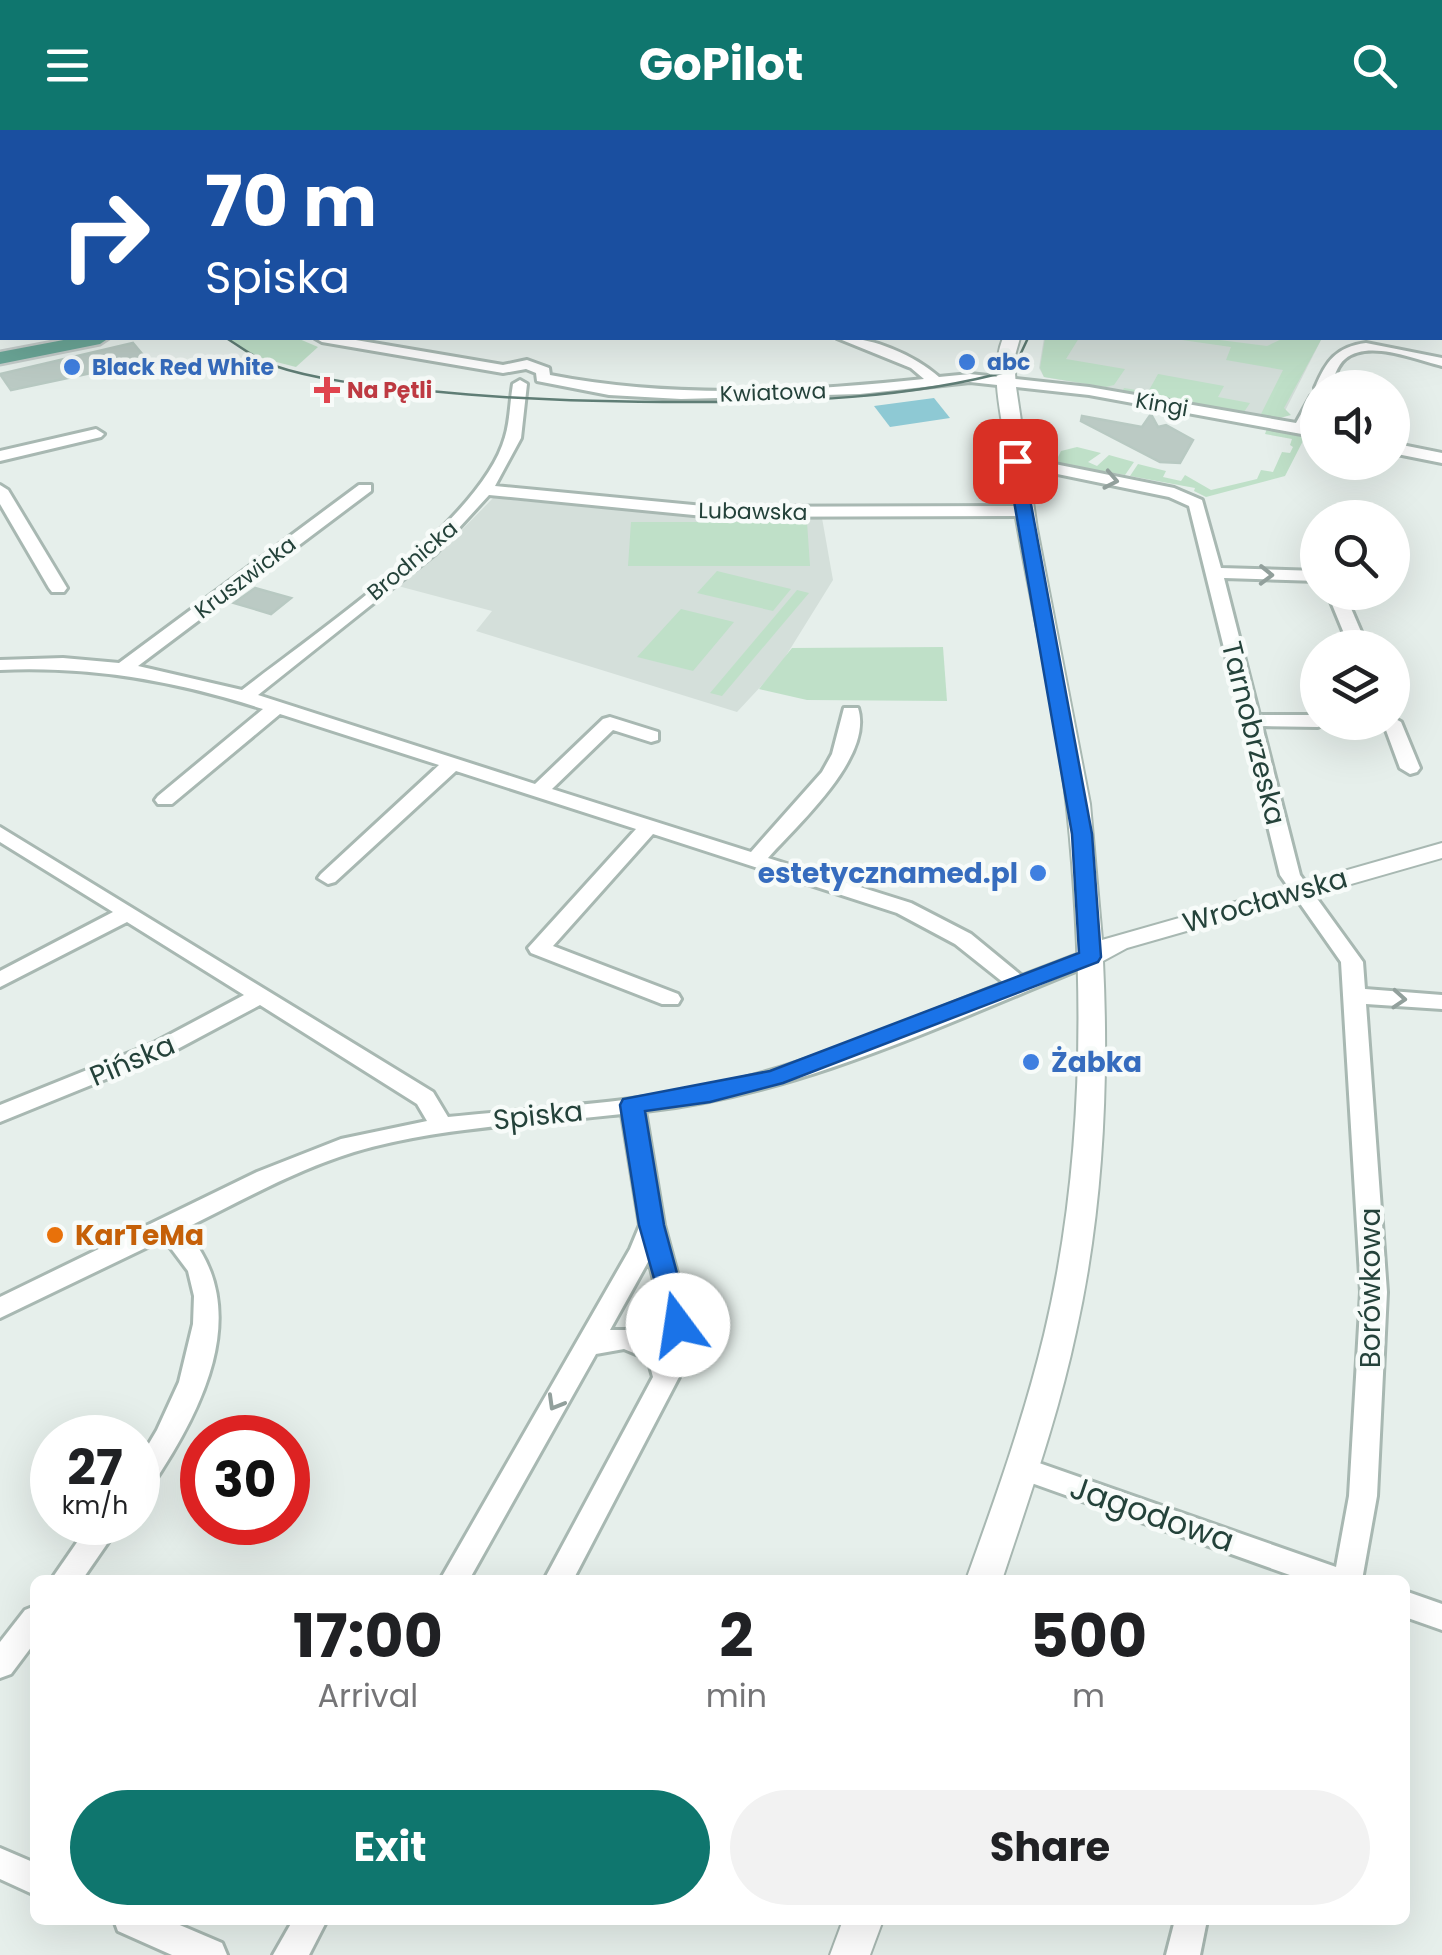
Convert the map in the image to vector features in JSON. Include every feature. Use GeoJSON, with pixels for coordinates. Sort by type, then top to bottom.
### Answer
{"type":"FeatureCollection","features":[{"type":"Feature","properties":{"kind":"main road"},"geometry":{"type":"LineString","coordinates":[[0,358],[90,340]]}},
{"type":"Feature","properties":{"kind":"street"},"geometry":{"type":"LineString","coordinates":[[334,340],[504,369],[501,378],[520,384],[542,378]]}},
{"type":"Feature","properties":{"kind":"street"},"geometry":{"type":"LineString","coordinates":[[850,340],[916,364],[933,380]]}},
{"type":"Feature","properties":{"kind":"street"},"geometry":{"type":"LineString","coordinates":[[986,1575],[1056,1349],[1075,1254],[1090,1094],[1090,957],[1082,834],[1022,511],[1003,361],[1010,340]]}},
{"type":"Feature","properties":{"kind":"street"},"geometry":{"type":"LineString","coordinates":[[1334,370],[1346,352],[1394,345],[1442,362]]}},
{"type":"Feature","properties":{"kind":"street","name":"Kwiatowa"},"geometry":{"type":"LineString","coordinates":[[504,369],[534,366],[544,371],[542,378],[605,390],[664,395],[860,390],[933,380],[1006,381]]}},
{"type":"Feature","properties":{"kind":"street","name":"Kingi"},"geometry":{"type":"LineString","coordinates":[[1006,381],[1088,391],[1300,428]]}},
{"type":"Feature","properties":{"kind":"street","name":"Brodnicka"},"geometry":{"type":"LineString","coordinates":[[245,696],[428,550],[485,490],[514,438],[520,384]]}},
{"type":"Feature","properties":{"kind":"street"},"geometry":{"type":"LineString","coordinates":[[0,456],[96,434]]}},
{"type":"Feature","properties":{"kind":"street"},"geometry":{"type":"LineString","coordinates":[[1410,452],[1442,458]]}},
{"type":"Feature","properties":{"kind":"street","name":"Tarnobrzeska"},"geometry":{"type":"LineString","coordinates":[[1015,461],[1190,498],[1202,516],[1279,836],[1297,891]]}},
{"type":"Feature","properties":{"kind":"street","name":"Kruszwicka"},"geometry":{"type":"LineString","coordinates":[[126,666],[365,488]]}},
{"type":"Feature","properties":{"kind":"street"},"geometry":{"type":"LineString","coordinates":[[0,490],[58,588]]}},
{"type":"Feature","properties":{"kind":"street","name":"Lubawska"},"geometry":{"type":"LineString","coordinates":[[485,490],[714,512],[1022,511]]}},
{"type":"Feature","properties":{"kind":"street"},"geometry":{"type":"LineString","coordinates":[[1215,574],[1300,576]]}},
{"type":"Feature","properties":{"kind":"street"},"geometry":{"type":"LineString","coordinates":[[0,665],[71,662],[126,666],[174,675],[245,696],[924,916],[964,938],[1020,985]]}},
{"type":"Feature","properties":{"kind":"street"},"geometry":{"type":"LineString","coordinates":[[165,800],[277,707]]}},
{"type":"Feature","properties":{"kind":"street"},"geometry":{"type":"LineString","coordinates":[[756,860],[834,768],[849,742],[851,712]]}},
{"type":"Feature","properties":{"kind":"street"},"geometry":{"type":"LineString","coordinates":[[1251,720],[1300,721]]}},
{"type":"Feature","properties":{"kind":"street"},"geometry":{"type":"LineString","coordinates":[[540,790],[610,724],[651,736]]}},
{"type":"Feature","properties":{"kind":"street"},"geometry":{"type":"LineString","coordinates":[[1398,740],[1410,768]]}},
{"type":"Feature","properties":{"kind":"street"},"geometry":{"type":"LineString","coordinates":[[328,878],[452,762]]}},
{"type":"Feature","properties":{"kind":"street"},"geometry":{"type":"LineString","coordinates":[[650,826],[539,948],[670,1000]]}},
{"type":"Feature","properties":{"kind":"street"},"geometry":{"type":"LineString","coordinates":[[0,834],[425,1098],[442,1126]]}},
{"type":"Feature","properties":{"kind":"street","name":"Wrocławska"},"geometry":{"type":"LineString","coordinates":[[1090,957],[1118,942],[1442,850]]}},
{"type":"Feature","properties":{"kind":"street","name":"Borówkowa"},"geometry":{"type":"LineString","coordinates":[[1297,891],[1347,952],[1356,996],[1374,1292],[1362,1496],[1349,1575]]}},
{"type":"Feature","properties":{"kind":"street"},"geometry":{"type":"LineString","coordinates":[[0,980],[128,912]]}},
{"type":"Feature","properties":{"kind":"street","name":"Spiska"},"geometry":{"type":"LineString","coordinates":[[0,1308],[308,1160],[385,1136],[697,1096],[775,1078],[1090,957]]}},
{"type":"Feature","properties":{"kind":"street","name":"Pińska"},"geometry":{"type":"LineString","coordinates":[[0,1114],[162,1048],[259,996]]}},
{"type":"Feature","properties":{"kind":"street"},"geometry":{"type":"LineString","coordinates":[[1356,996],[1442,1002]]}},
{"type":"Feature","properties":{"kind":"street"},"geometry":{"type":"LineString","coordinates":[[561,1575],[666,1378],[678,1342],[678,1325],[652,1225],[632,1105]]}},
{"type":"Feature","properties":{"kind":"street"},"geometry":{"type":"LineString","coordinates":[[457,1575],[636,1260],[652,1225]]}},
{"type":"Feature","properties":{"kind":"street"},"geometry":{"type":"LineString","coordinates":[[160,1445],[194,1374],[206,1327],[199,1266],[168,1227]]}},
{"type":"Feature","properties":{"kind":"street"},"geometry":{"type":"LineString","coordinates":[[586,1347],[604,1339],[635,1339],[659,1353],[666,1378]]}},
{"type":"Feature","properties":{"kind":"street","name":"Jagodowa"},"geometry":{"type":"LineString","coordinates":[[1022,1468],[1274,1569],[1309,1575]]}},
{"type":"Feature","properties":{"kind":"street"},"geometry":{"type":"LineString","coordinates":[[69,1575],[91,1545]]}},
{"type":"Feature","properties":{"kind":"street"},"geometry":{"type":"LineString","coordinates":[[1410,1606],[1442,1618]]}},
{"type":"Feature","properties":{"kind":"street"},"geometry":{"type":"LineString","coordinates":[[0,1664],[30,1625]]}},
{"type":"Feature","properties":{"kind":"street"},"geometry":{"type":"LineString","coordinates":[[0,1864],[30,1877]]}},
{"type":"Feature","properties":{"kind":"street"},"geometry":{"type":"LineString","coordinates":[[135,1925],[154,1944],[210,1955]]}},
{"type":"Feature","properties":{"kind":"street"},"geometry":{"type":"LineString","coordinates":[[290,1955],[308,1925]]}},
{"type":"Feature","properties":{"kind":"street"},"geometry":{"type":"LineString","coordinates":[[850,1955],[861,1925]]}},
{"type":"Feature","properties":{"kind":"street"},"geometry":{"type":"LineString","coordinates":[[1183,1955],[1190,1925]]}},
{"type":"Feature","properties":{"kind":"shaded area"},"geometry":{"type":"Polygon","coordinates":[[[1044,340],[1321,340],[1306,370],[1300,370],[1300,381],[1281,419],[1044,377],[1039,368],[1044,340]]]}},
{"type":"Feature","properties":{"kind":"shaded area"},"geometry":{"type":"Polygon","coordinates":[[[493,498],[710,518],[822,518],[833,580],[779,667],[737,712],[476,631],[492,611],[398,586],[451,541],[493,498]]]}},
{"type":"Feature","properties":{"kind":"green space"},"geometry":{"type":"Polygon","coordinates":[[[230,340],[302,340],[318,347],[296,367],[249,355],[230,340]]]}},
{"type":"Feature","properties":{"kind":"green space"},"geometry":{"type":"Polygon","coordinates":[[[1045,340],[1078,340],[1066,359],[1125,369],[1114,385],[1106,387],[1044,377],[1040,368],[1045,340]]]}},
{"type":"Feature","properties":{"kind":"green space"},"geometry":{"type":"Polygon","coordinates":[[[1182,340],[1267,346],[1280,340],[1321,340],[1305,370],[1300,370],[1300,379],[1284,408],[1291,415],[1280,418],[1260,416],[1283,370],[1226,360],[1231,347],[1182,340]]]}},
{"type":"Feature","properties":{"kind":"green space"},"geometry":{"type":"Polygon","coordinates":[[[1158,374],[1224,386],[1218,397],[1250,403],[1244,412],[1122,392],[1124,388],[1148,392],[1158,374]]]}},
{"type":"Feature","properties":{"kind":"green space"},"geometry":{"type":"Polygon","coordinates":[[[1267,428],[1300,434],[1300,447],[1285,476],[1206,497],[1195,488],[1130,476],[1138,464],[1166,471],[1163,477],[1181,481],[1185,475],[1211,490],[1257,479],[1261,470],[1273,472],[1282,452],[1290,453],[1293,447],[1292,439],[1265,434],[1267,428]]]}},
{"type":"Feature","properties":{"kind":"green space"},"geometry":{"type":"Polygon","coordinates":[[[1077,447],[1101,453],[1088,462],[1097,466],[1109,455],[1134,462],[1125,475],[1055,463],[1061,451],[1077,447]]]}},
{"type":"Feature","properties":{"kind":"green space"},"geometry":{"type":"Polygon","coordinates":[[[631,522],[807,522],[810,566],[628,566],[631,522]]]}},
{"type":"Feature","properties":{"kind":"green space"},"geometry":{"type":"Polygon","coordinates":[[[717,571],[791,589],[773,611],[697,593],[717,571]]]}},
{"type":"Feature","properties":{"kind":"green space"},"geometry":{"type":"Polygon","coordinates":[[[797,590],[809,593],[722,696],[710,693],[797,590]]]}},
{"type":"Feature","properties":{"kind":"green space"},"geometry":{"type":"Polygon","coordinates":[[[681,609],[734,622],[693,671],[637,657],[681,609]]]}},
{"type":"Feature","properties":{"kind":"green space"},"geometry":{"type":"Polygon","coordinates":[[[943,647],[947,701],[807,700],[759,689],[792,648],[943,647]]]}},
{"type":"Feature","properties":{"kind":"water"},"geometry":{"type":"Polygon","coordinates":[[[934,398],[950,418],[890,427],[874,406],[934,398]]]}},
{"type":"Feature","properties":{"kind":"building","name":"Black Red White"},"geometry":{"type":"Polygon","coordinates":[[[133,343],[148,361],[11,390],[0,374],[133,343]]]}},
{"type":"Feature","properties":{"kind":"building"},"geometry":{"type":"Polygon","coordinates":[[[1151,414],[1158,427],[1166,425],[1193,440],[1180,463],[1160,462],[1081,421],[1082,416],[1142,427],[1151,414]]]}},
{"type":"Feature","properties":{"kind":"building"},"geometry":{"type":"Polygon","coordinates":[[[255,588],[291,598],[271,614],[234,603],[255,588]]]}},
{"type":"Feature","properties":{"kind":"tram line"},"geometry":{"type":"LineString","coordinates":[[229,340],[272,365],[350,382],[527,398],[688,402],[852,397],[973,380],[1013,370],[1027,340]]}},
{"type":"Feature","properties":{"kind":"place","name":"abc"},"geometry":{"type":"Point","coordinates":[967,362]}},
{"type":"Feature","properties":{"kind":"place","name":"Black Red White"},"geometry":{"type":"Point","coordinates":[72,367]}},
{"type":"Feature","properties":{"kind":"place","name":"Na Pętli"},"geometry":{"type":"Point","coordinates":[327,390]}},
{"type":"Feature","properties":{"kind":"place","name":"estetycznamed.pl"},"geometry":{"type":"Point","coordinates":[1038,873]}},
{"type":"Feature","properties":{"kind":"place","name":"Żabka"},"geometry":{"type":"Point","coordinates":[1031,1062]}},
{"type":"Feature","properties":{"kind":"place","name":"KarTeMa"},"geometry":{"type":"Point","coordinates":[55,1235]}},
{"type":"Feature","properties":{"kind":"route"},"geometry":{"type":"LineString","coordinates":[[678,1325],[652,1225],[632,1105],[710,1094],[775,1078],[1090,957],[1082,834],[1015,461]]}}]}
